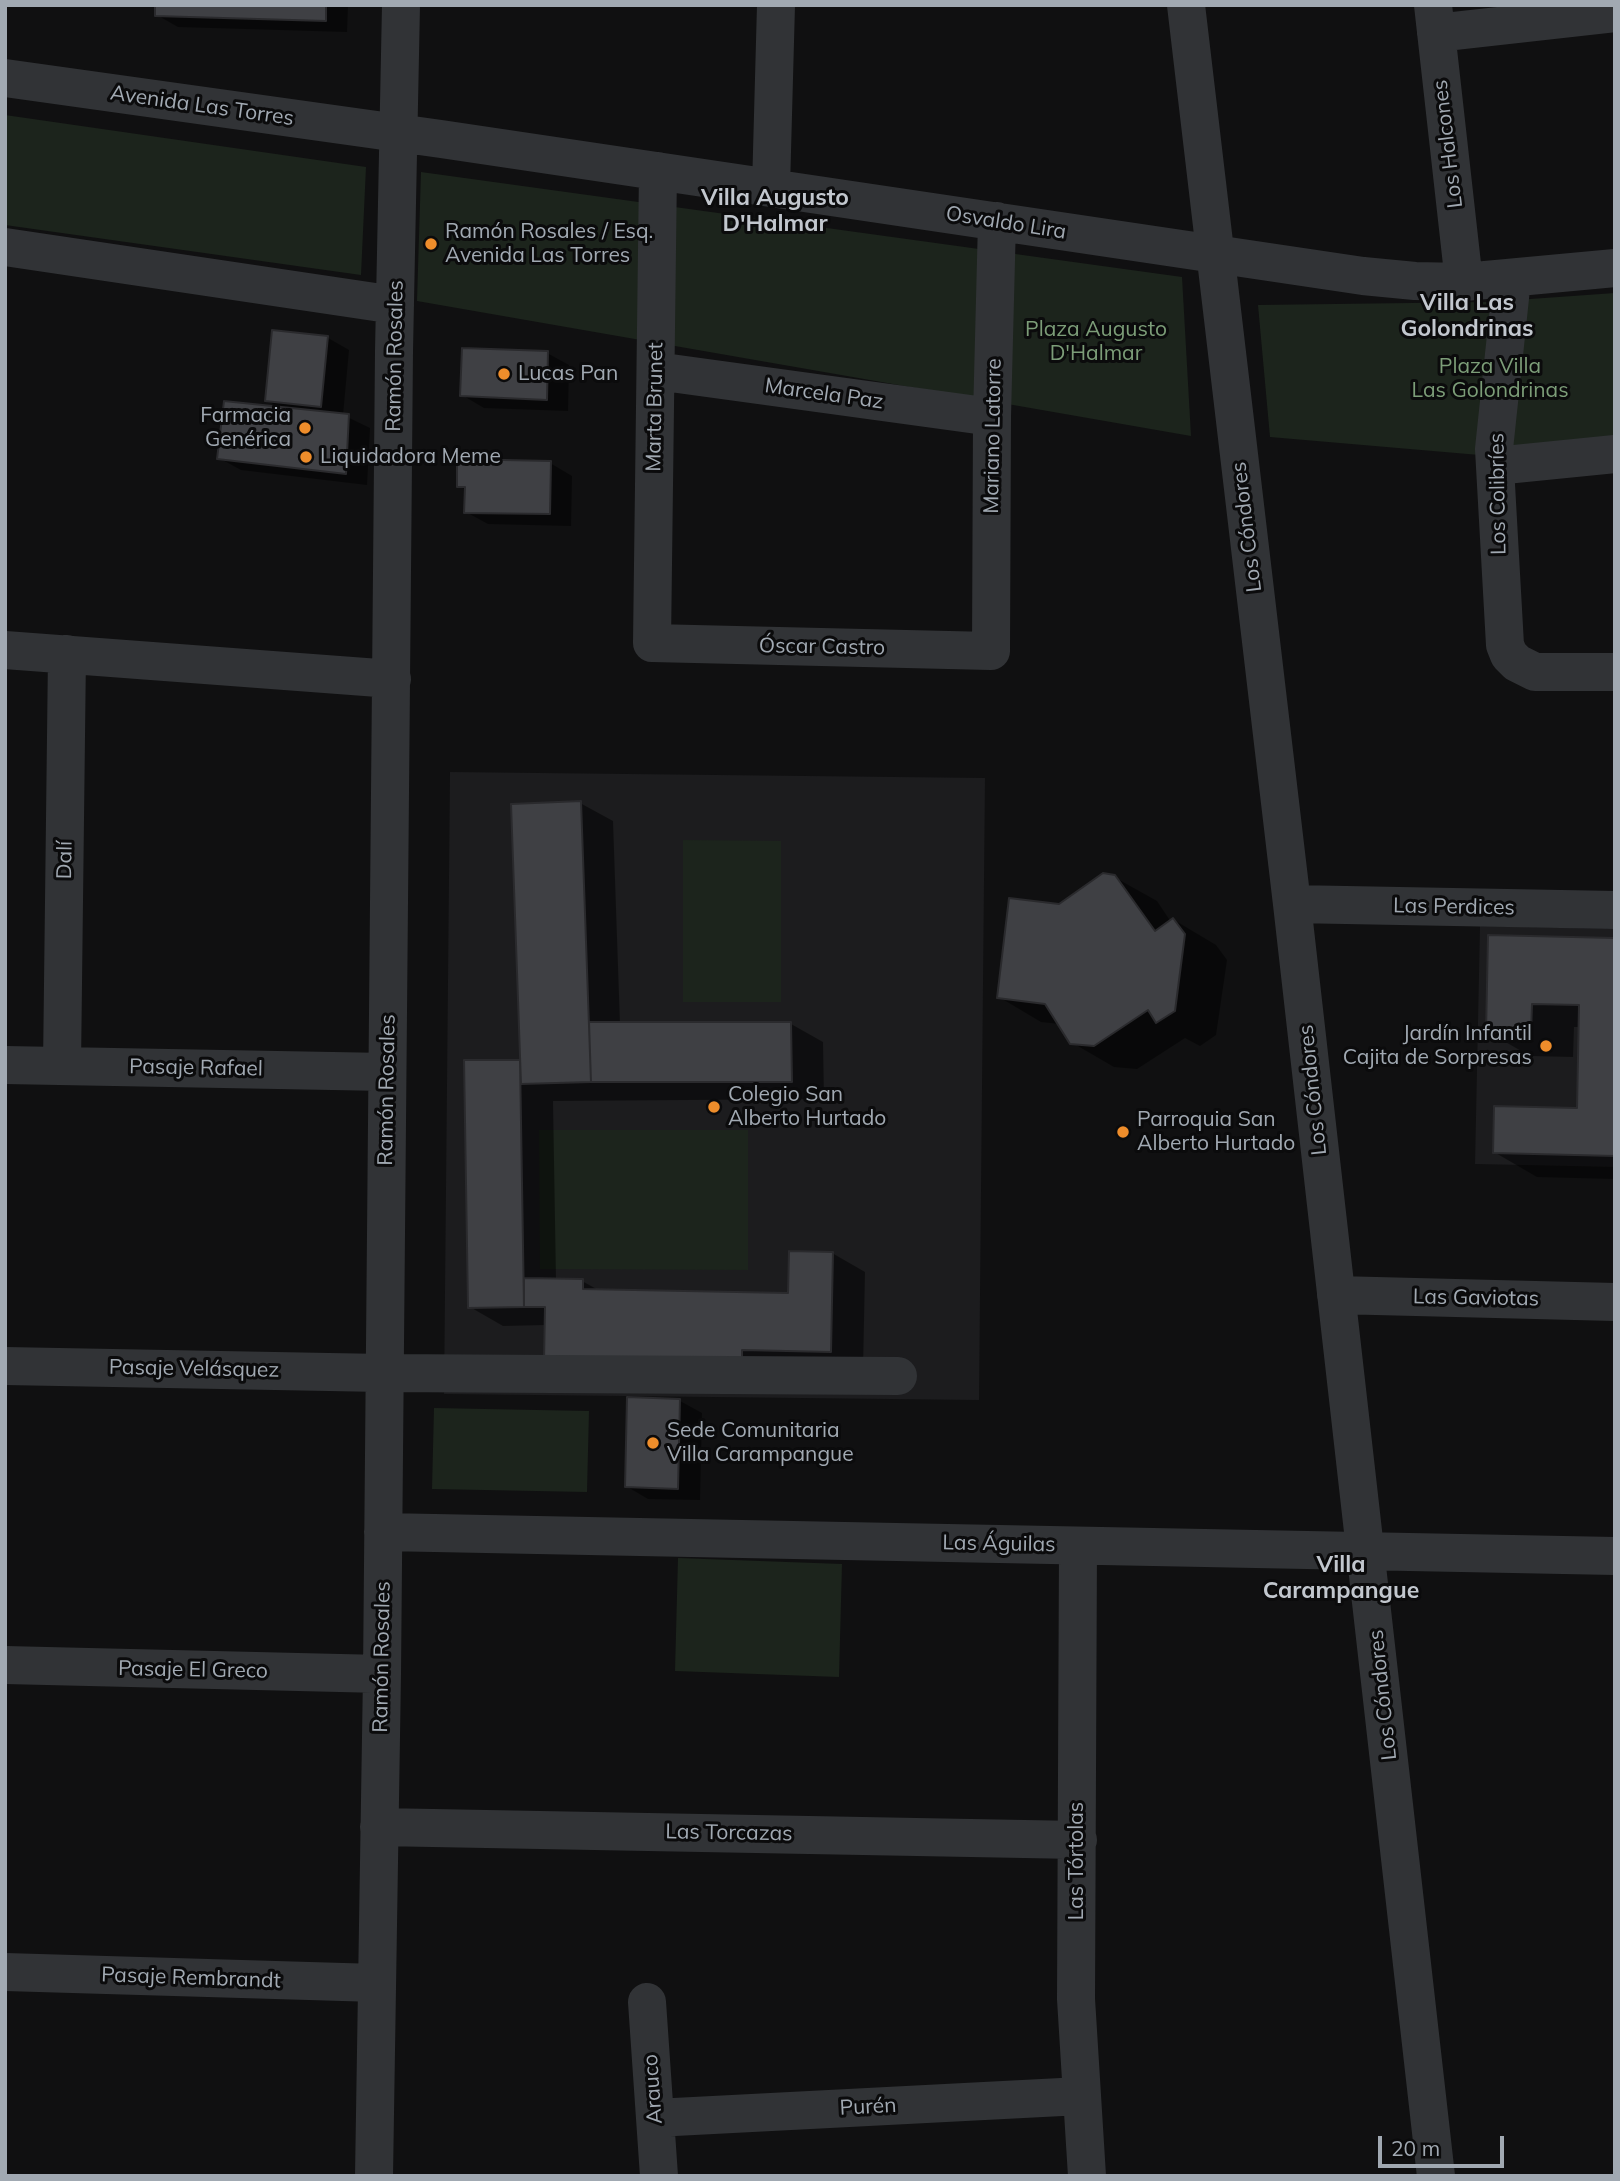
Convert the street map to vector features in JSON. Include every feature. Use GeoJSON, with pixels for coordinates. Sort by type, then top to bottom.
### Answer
{"type":"FeatureCollection","features":[{"type":"Feature","properties":{"kind":"street","name":"Ramón Rosales"},"geometry":{"type":"LineString","coordinates":[[374,2176],[382,1674],[395,305],[401,5]]}},
{"type":"Feature","properties":{"kind":"street"},"geometry":{"type":"LineString","coordinates":[[771,188],[776,5]]}},
{"type":"Feature","properties":{"kind":"street","name":"Los Cóndores"},"geometry":{"type":"LineString","coordinates":[[1186,5],[1367,1551],[1436,2176]]}},
{"type":"Feature","properties":{"kind":"street"},"geometry":{"type":"LineString","coordinates":[[1434,19],[1615,13]]}},
{"type":"Feature","properties":{"kind":"street","name":"Los Halcones"},"geometry":{"type":"LineString","coordinates":[[1434,19],[1464,282]]}},
{"type":"Feature","properties":{"kind":"street","name":"Avenida Las Torres"},"geometry":{"type":"LineString","coordinates":[[5,78],[399,133]]}},
{"type":"Feature","properties":{"kind":"street","name":"Osvaldo Lira"},"geometry":{"type":"LineString","coordinates":[[399,133],[1363,276],[1464,282],[1615,268]]}},
{"type":"Feature","properties":{"kind":"street","name":"Marta Brunet"},"geometry":{"type":"LineString","coordinates":[[652,643],[658,171]]}},
{"type":"Feature","properties":{"kind":"street","name":"Mariano Latorre"},"geometry":{"type":"LineString","coordinates":[[991,651],[992,416],[998,221]]}},
{"type":"Feature","properties":{"kind":"street"},"geometry":{"type":"LineString","coordinates":[[5,247],[395,305]]}},
{"type":"Feature","properties":{"kind":"street","name":"Los Colibríes"},"geometry":{"type":"LineString","coordinates":[[1512,279],[1494,449],[1503,635],[1509,655],[1517,663],[1535,672],[1615,671]]}},
{"type":"Feature","properties":{"kind":"street","name":"Marcela Paz"},"geometry":{"type":"LineString","coordinates":[[656,371],[992,416]]}},
{"type":"Feature","properties":{"kind":"street"},"geometry":{"type":"LineString","coordinates":[[1495,466],[1615,454]]}},
{"type":"Feature","properties":{"kind":"street","name":"Óscar Castro"},"geometry":{"type":"LineString","coordinates":[[652,643],[991,651]]}},
{"type":"Feature","properties":{"kind":"street"},"geometry":{"type":"LineString","coordinates":[[5,650],[392,679]]}},
{"type":"Feature","properties":{"kind":"street","name":"Dalí"},"geometry":{"type":"LineString","coordinates":[[62,1066],[67,654]]}},
{"type":"Feature","properties":{"kind":"street","name":"Las Perdices"},"geometry":{"type":"LineString","coordinates":[[1292,904],[1615,910]]}},
{"type":"Feature","properties":{"kind":"street","name":"Pasaje Rafael"},"geometry":{"type":"LineString","coordinates":[[5,1065],[387,1072]]}},
{"type":"Feature","properties":{"kind":"street","name":"Las Gaviotas"},"geometry":{"type":"LineString","coordinates":[[1336,1295],[1615,1302]]}},
{"type":"Feature","properties":{"kind":"street","name":"Pasaje Velásquez"},"geometry":{"type":"LineString","coordinates":[[5,1366],[383,1373],[898,1376]]}},
{"type":"Feature","properties":{"kind":"street","name":"Las Águilas"},"geometry":{"type":"LineString","coordinates":[[383,1532],[1615,1556]]}},
{"type":"Feature","properties":{"kind":"street","name":"Las Tórtolas"},"geometry":{"type":"LineString","coordinates":[[1078,1546],[1076,1999],[1087,2176]]}},
{"type":"Feature","properties":{"kind":"street","name":"Pasaje El Greco"},"geometry":{"type":"LineString","coordinates":[[5,1665],[382,1674]]}},
{"type":"Feature","properties":{"kind":"street","name":"Las Torcazas"},"geometry":{"type":"LineString","coordinates":[[379,1826],[1078,1840]]}},
{"type":"Feature","properties":{"kind":"street","name":"Pasaje Rembrandt"},"geometry":{"type":"LineString","coordinates":[[5,1972],[377,1983]]}},
{"type":"Feature","properties":{"kind":"street","name":"Arauco"},"geometry":{"type":"LineString","coordinates":[[647,2002],[659,2176]]}},
{"type":"Feature","properties":{"kind":"street","name":"Purén"},"geometry":{"type":"LineString","coordinates":[[655,2118],[1081,2096]]}},
{"type":"Feature","properties":{"kind":"shaded area","name":"Colegio San Alberto Hurtado"},"geometry":{"type":"Polygon","coordinates":[[[450,772],[985,778],[979,1400],[444,1394],[450,772]]]}},
{"type":"Feature","properties":{"kind":"shaded area","name":"Jardín Infantil Cajita de Sorpresas"},"geometry":{"type":"Polygon","coordinates":[[[1480,926],[1615,929],[1615,1167],[1475,1164],[1480,926]]]}},
{"type":"Feature","properties":{"kind":"green space"},"geometry":{"type":"Polygon","coordinates":[[[5,115],[366,167],[361,275],[5,225],[5,115]]]}},
{"type":"Feature","properties":{"kind":"green space","name":"Plaza Augusto D'Halmar"},"geometry":{"type":"Polygon","coordinates":[[[421,172],[1182,277],[1191,436],[417,301],[421,172]]]}},
{"type":"Feature","properties":{"kind":"green space","name":"Plaza Villa Las Golondrinas"},"geometry":{"type":"Polygon","coordinates":[[[1615,293],[1615,441],[1491,456],[1270,437],[1258,305],[1488,302],[1615,293]]]}},
{"type":"Feature","properties":{"kind":"green space"},"geometry":{"type":"Polygon","coordinates":[[[683,840],[781,841],[781,1002],[683,1002],[683,840]]]}},
{"type":"Feature","properties":{"kind":"green space"},"geometry":{"type":"Polygon","coordinates":[[[539,1130],[748,1130],[748,1270],[540,1269],[539,1130]]]}},
{"type":"Feature","properties":{"kind":"green space"},"geometry":{"type":"Polygon","coordinates":[[[434,1408],[589,1411],[587,1492],[432,1489],[434,1408]]]}},
{"type":"Feature","properties":{"kind":"green space"},"geometry":{"type":"Polygon","coordinates":[[[678,1558],[842,1564],[839,1677],[675,1671],[678,1558]]]}},
{"type":"Feature","properties":{"kind":"building"},"geometry":{"type":"Polygon","coordinates":[[[155,5],[326,5],[326,21],[155,16],[155,5]]]}},
{"type":"Feature","properties":{"kind":"building"},"geometry":{"type":"Polygon","coordinates":[[[272,330],[328,336],[321,407],[265,401],[272,330]]]}},
{"type":"Feature","properties":{"kind":"building","name":"Lucas Pan"},"geometry":{"type":"Polygon","coordinates":[[[462,348],[548,351],[547,400],[460,396],[462,348]]]}},
{"type":"Feature","properties":{"kind":"building"},"geometry":{"type":"Polygon","coordinates":[[[224,401],[349,414],[346,474],[217,459],[224,401]]]}},
{"type":"Feature","properties":{"kind":"building"},"geometry":{"type":"Polygon","coordinates":[[[457,459],[551,461],[550,514],[464,513],[465,487],[457,487],[457,459]]]}},
{"type":"Feature","properties":{"kind":"building"},"geometry":{"type":"Polygon","coordinates":[[[581,801],[591,1082],[521,1084],[511,804],[581,801]]]}},
{"type":"Feature","properties":{"kind":"building"},"geometry":{"type":"Polygon","coordinates":[[[1103,873],[1115,875],[1155,931],[1173,918],[1185,934],[1175,1011],[1156,1023],[1148,1010],[1094,1046],[1070,1044],[1045,1004],[997,998],[1009,898],[1059,904],[1103,873]]]}},
{"type":"Feature","properties":{"kind":"building"},"geometry":{"type":"Polygon","coordinates":[[[1488,935],[1615,938],[1615,1156],[1493,1153],[1494,1106],[1577,1108],[1579,1005],[1532,1004],[1531,1034],[1486,1033],[1488,935]]]}},
{"type":"Feature","properties":{"kind":"building"},"geometry":{"type":"Polygon","coordinates":[[[589,1022],[791,1022],[792,1082],[591,1082],[589,1022]]]}},
{"type":"Feature","properties":{"kind":"building"},"geometry":{"type":"Polygon","coordinates":[[[464,1060],[520,1060],[524,1307],[468,1308],[464,1060]]]}},
{"type":"Feature","properties":{"kind":"building"},"geometry":{"type":"Polygon","coordinates":[[[789,1251],[833,1252],[831,1352],[742,1350],[742,1365],[544,1361],[545,1307],[524,1307],[524,1278],[583,1279],[583,1289],[788,1293],[789,1251]]]}},
{"type":"Feature","properties":{"kind":"building","name":"Sede Comunitaria Villa Carampangue"},"geometry":{"type":"Polygon","coordinates":[[[627,1397],[680,1399],[678,1489],[625,1487],[627,1397]]]}},
{"type":"Feature","properties":{"kind":"place","name":"Ramón Rosales / Esq. Avenida Las Torres"},"geometry":{"type":"Point","coordinates":[431,244]}},
{"type":"Feature","properties":{"kind":"place","name":"Lucas Pan"},"geometry":{"type":"Point","coordinates":[504,374]}},
{"type":"Feature","properties":{"kind":"place","name":"Farmacia Genérica"},"geometry":{"type":"Point","coordinates":[305,428]}},
{"type":"Feature","properties":{"kind":"place","name":"Liquidadora Meme"},"geometry":{"type":"Point","coordinates":[306,457]}},
{"type":"Feature","properties":{"kind":"place","name":"Jardín Infantil Cajita de Sorpresas"},"geometry":{"type":"Point","coordinates":[1546,1046]}},
{"type":"Feature","properties":{"kind":"place","name":"Colegio San Alberto Hurtado"},"geometry":{"type":"Point","coordinates":[714,1107]}},
{"type":"Feature","properties":{"kind":"place","name":"Parroquia San Alberto Hurtado"},"geometry":{"type":"Point","coordinates":[1123,1132]}},
{"type":"Feature","properties":{"kind":"place","name":"Sede Comunitaria Villa Carampangue"},"geometry":{"type":"Point","coordinates":[653,1443]}},
{"type":"Feature","properties":{"kind":"district","name":"Villa Augusto D'Halmar"},"geometry":{"type":"Point","coordinates":[775,211]}},
{"type":"Feature","properties":{"kind":"district","name":"Villa Las Golondrinas"},"geometry":{"type":"Point","coordinates":[1467,316]}},
{"type":"Feature","properties":{"kind":"district","name":"Villa Carampangue"},"geometry":{"type":"Point","coordinates":[1341,1578]}}]}
